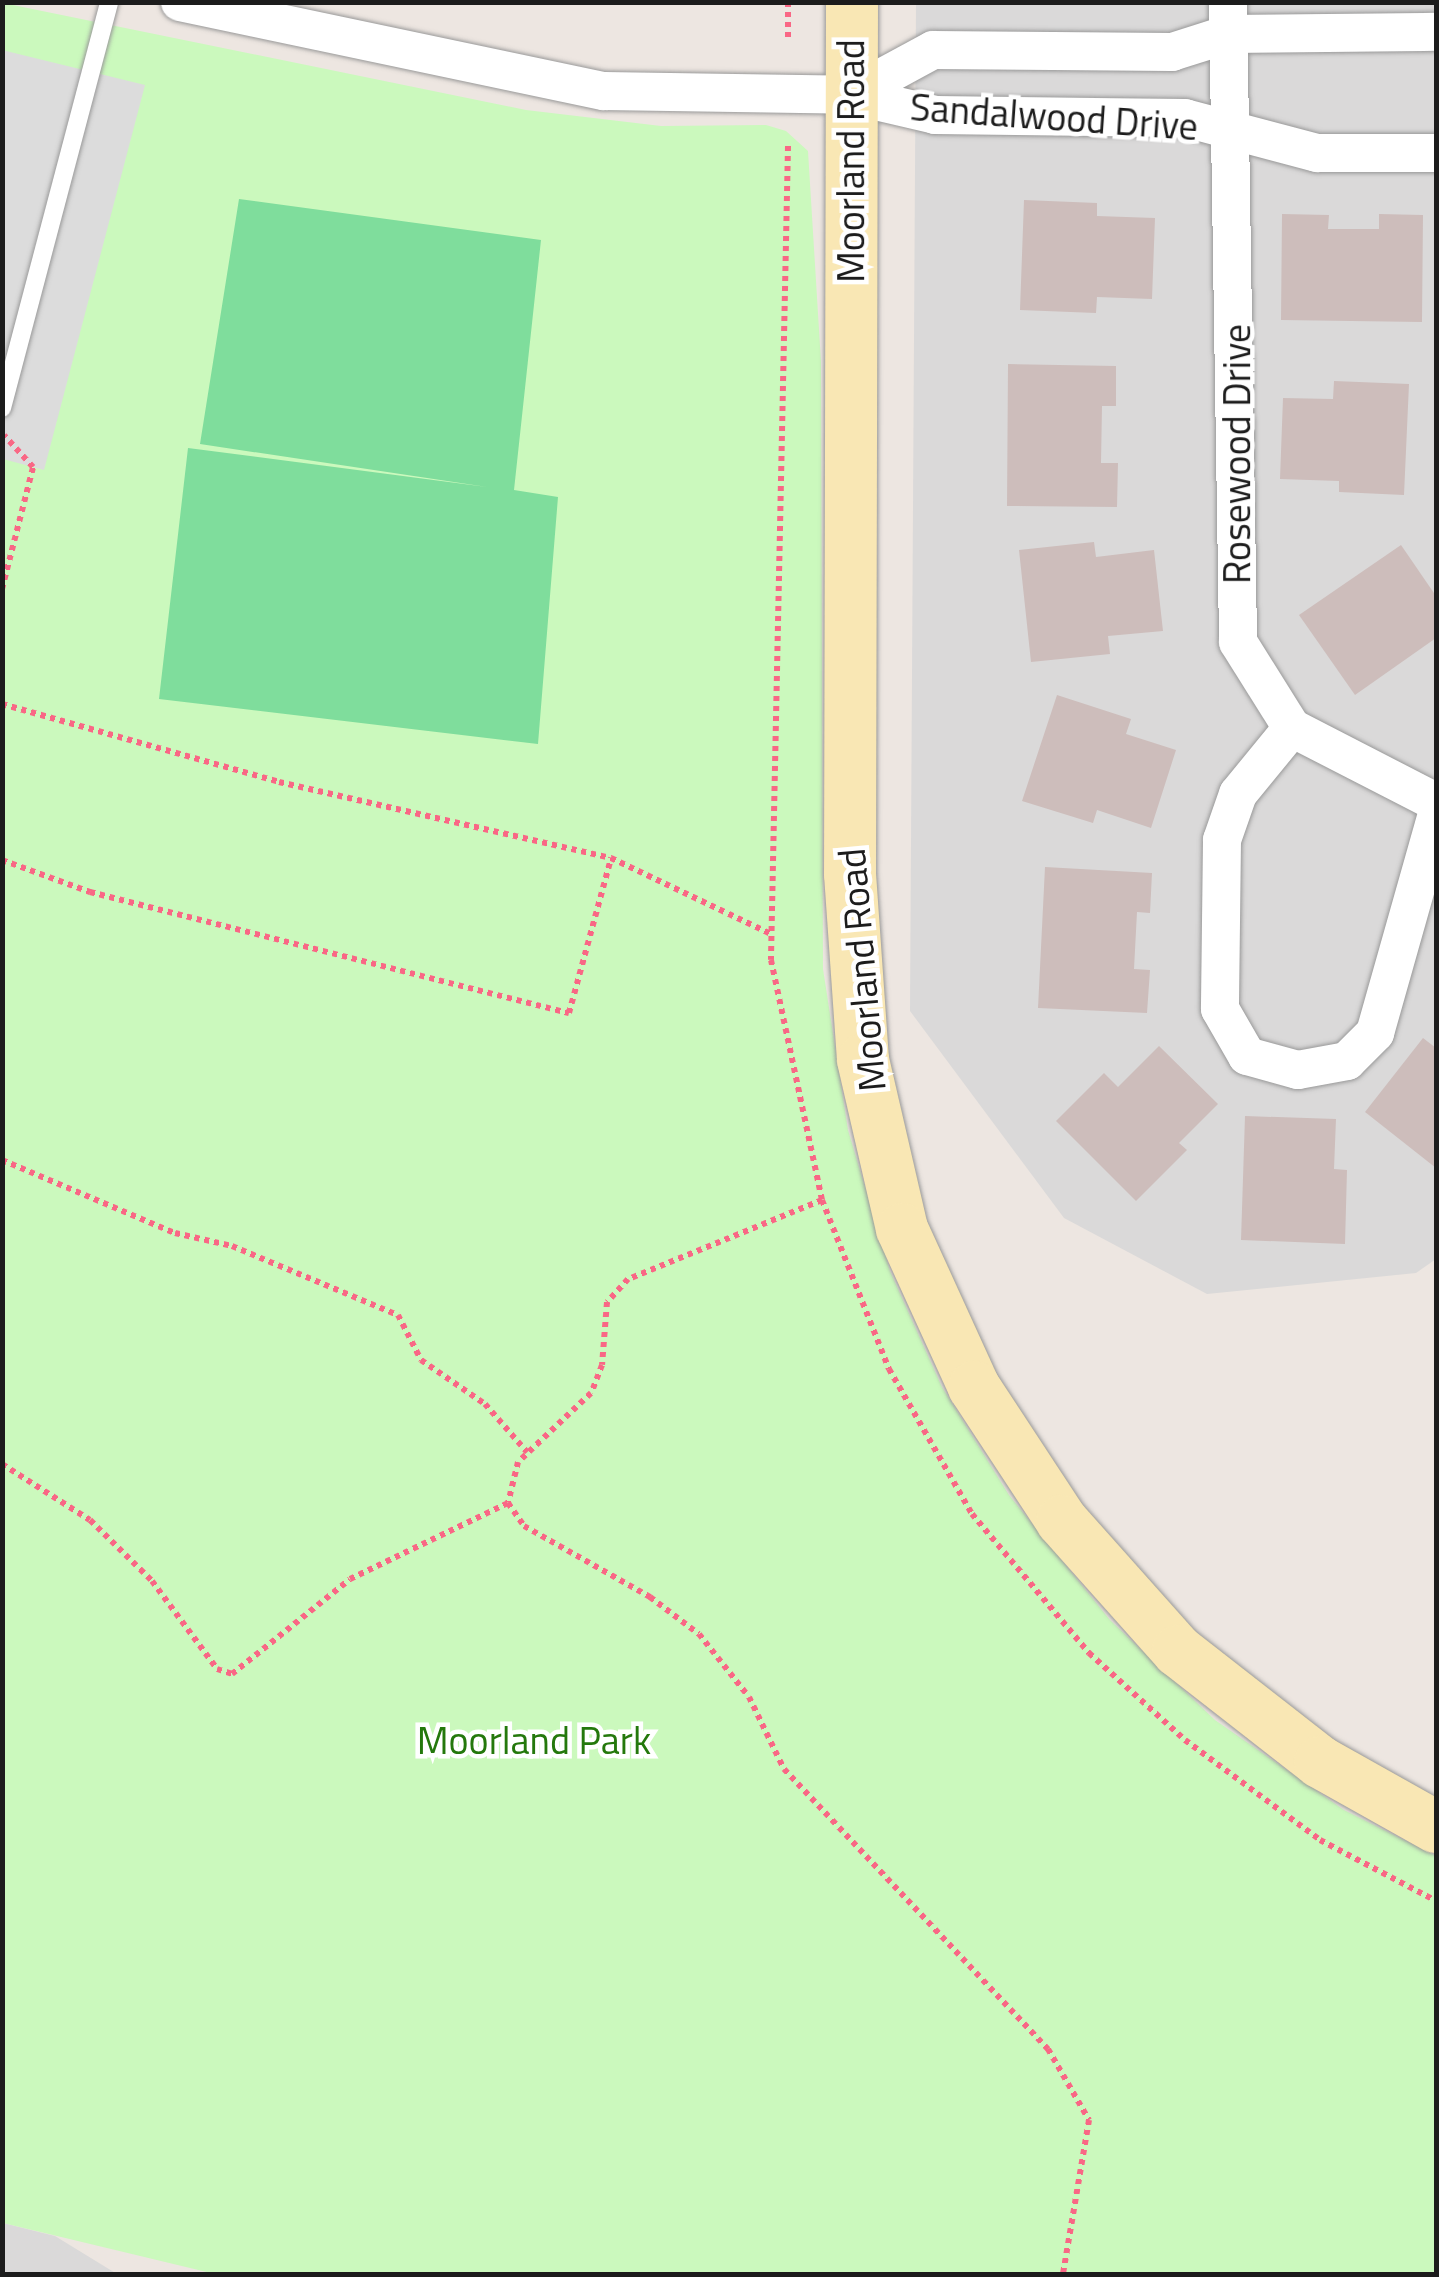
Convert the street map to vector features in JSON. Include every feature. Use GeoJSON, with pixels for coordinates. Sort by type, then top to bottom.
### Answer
{"type":"FeatureCollection","features":[{"type":"Feature","properties":{"kind":"street","name":"Sandalwood Drive"},"geometry":{"type":"LineString","coordinates":[[180,2],[604,90],[850,95],[935,115],[1184,118],[1318,153],[1436,153]]}},
{"type":"Feature","properties":{"kind":"street","name":"Moorland Road"},"geometry":{"type":"LineString","coordinates":[[852,4],[850,874],[863,1060],[902,1229],[984,1402],[1062,1520],[1178,1651],[1320,1762],[1436,1828]]}},
{"type":"Feature","properties":{"kind":"street","name":"Sandalwood Drive"},"geometry":{"type":"LineString","coordinates":[[850,95],[933,50],[1172,52],[1228,18],[1436,32]]}},
{"type":"Feature","properties":{"kind":"street","name":"Rosewood Drive"},"geometry":{"type":"LineString","coordinates":[[1228,18],[1235,134],[1238,642],[1292,728]]}},
{"type":"Feature","properties":{"kind":"street"},"geometry":{"type":"LineString","coordinates":[[1436,802],[1292,728],[1238,794],[1222,840],[1220,1010],[1247,1056],[1298,1070],[1347,1061],[1376,1033],[1436,818]]}},
{"type":"Feature","properties":{"kind":"lane"},"geometry":{"type":"LineString","coordinates":[[2,408],[109,2]]}},
{"type":"Feature","properties":{"kind":"path"},"geometry":{"type":"LineString","coordinates":[[788,2],[788,42]]}},
{"type":"Feature","properties":{"kind":"path"},"geometry":{"type":"LineString","coordinates":[[788,146],[772,934],[785,1038],[822,1200],[889,1368],[972,1514],[1088,1654],[1184,1740],[1320,1840],[1436,1901]]}},
{"type":"Feature","properties":{"kind":"path"},"geometry":{"type":"LineString","coordinates":[[2,432],[33,467],[2,589]]}},
{"type":"Feature","properties":{"kind":"path"},"geometry":{"type":"LineString","coordinates":[[2,704],[280,782],[611,858],[772,934]]}},
{"type":"Feature","properties":{"kind":"path"},"geometry":{"type":"LineString","coordinates":[[2,860],[90,892],[569,1012],[611,858]]}},
{"type":"Feature","properties":{"kind":"path"},"geometry":{"type":"LineString","coordinates":[[2,1160],[175,1233],[232,1246],[398,1315],[422,1360],[486,1404],[527,1452]]}},
{"type":"Feature","properties":{"kind":"path"},"geometry":{"type":"LineString","coordinates":[[822,1200],[628,1279],[607,1302],[602,1365],[591,1392],[518,1462],[508,1503],[524,1526],[650,1596],[699,1634],[749,1696],[784,1769],[1048,2049],[1089,2120],[1063,2274]]}},
{"type":"Feature","properties":{"kind":"path"},"geometry":{"type":"LineString","coordinates":[[2,1464],[90,1520],[152,1581],[216,1669],[232,1674],[350,1580],[508,1503]]}},
{"type":"Feature","properties":{"kind":"shaded area"},"geometry":{"type":"Polygon","coordinates":[[[916,3],[1436,3],[1436,1259],[1416,1273],[1207,1294],[1064,1218],[910,1011],[916,3]]]}},
{"type":"Feature","properties":{"kind":"shaded area"},"geometry":{"type":"Polygon","coordinates":[[[2,50],[145,85],[44,470],[3,459],[2,50]]]}},
{"type":"Feature","properties":{"kind":"shaded area"},"geometry":{"type":"Polygon","coordinates":[[[3,2223],[55,2236],[117,2274],[3,2274],[3,2223]]]}},
{"type":"Feature","properties":{"kind":"green space","name":"Moorland Park"},"geometry":{"type":"Polygon","coordinates":[[[3,3],[526,110],[661,126],[766,125],[786,131],[808,151],[821,362],[823,969],[848,1130],[890,1271],[942,1387],[1009,1495],[1110,1620],[1215,1720],[1344,1810],[1436,1856],[1436,2274],[215,2274],[3,2223],[3,3]]]}},
{"type":"Feature","properties":{"kind":"green space"},"geometry":{"type":"Polygon","coordinates":[[[239,199],[541,240],[514,490],[558,497],[538,744],[159,699],[188,448],[487,487],[200,444],[239,199]]]}},
{"type":"Feature","properties":{"kind":"building"},"geometry":{"type":"Polygon","coordinates":[[[1024,200],[1097,203],[1097,216],[1155,218],[1152,299],[1097,297],[1096,313],[1020,310],[1024,200]]]}},
{"type":"Feature","properties":{"kind":"building"},"geometry":{"type":"Polygon","coordinates":[[[1282,214],[1329,215],[1328,229],[1379,229],[1379,214],[1423,215],[1422,322],[1281,320],[1282,214]]]}},
{"type":"Feature","properties":{"kind":"building"},"geometry":{"type":"Polygon","coordinates":[[[1008,364],[1116,366],[1116,406],[1102,406],[1101,463],[1118,463],[1117,507],[1007,506],[1008,364]]]}},
{"type":"Feature","properties":{"kind":"building"},"geometry":{"type":"Polygon","coordinates":[[[1334,381],[1409,384],[1404,495],[1339,492],[1339,481],[1280,479],[1283,398],[1333,399],[1334,381]]]}},
{"type":"Feature","properties":{"kind":"building"},"geometry":{"type":"Polygon","coordinates":[[[1094,542],[1096,557],[1154,550],[1163,631],[1108,636],[1110,654],[1031,662],[1019,550],[1094,542]]]}},
{"type":"Feature","properties":{"kind":"building"},"geometry":{"type":"Polygon","coordinates":[[[1401,545],[1436,596],[1436,638],[1355,695],[1299,615],[1401,545]]]}},
{"type":"Feature","properties":{"kind":"building"},"geometry":{"type":"Polygon","coordinates":[[[1057,695],[1131,719],[1126,734],[1176,750],[1151,828],[1097,810],[1093,823],[1022,801],[1057,695]]]}},
{"type":"Feature","properties":{"kind":"building"},"geometry":{"type":"Polygon","coordinates":[[[1045,867],[1152,873],[1150,913],[1137,912],[1134,969],[1150,970],[1147,1013],[1038,1008],[1045,867]]]}},
{"type":"Feature","properties":{"kind":"building"},"geometry":{"type":"Polygon","coordinates":[[[1423,1038],[1436,1048],[1436,1168],[1365,1112],[1423,1038]]]}},
{"type":"Feature","properties":{"kind":"building"},"geometry":{"type":"Polygon","coordinates":[[[1159,1046],[1218,1104],[1179,1143],[1187,1150],[1136,1201],[1056,1121],[1104,1073],[1118,1087],[1159,1046]]]}},
{"type":"Feature","properties":{"kind":"building"},"geometry":{"type":"Polygon","coordinates":[[[1245,1116],[1336,1119],[1334,1169],[1347,1170],[1345,1244],[1241,1240],[1245,1116]]]}}]}
